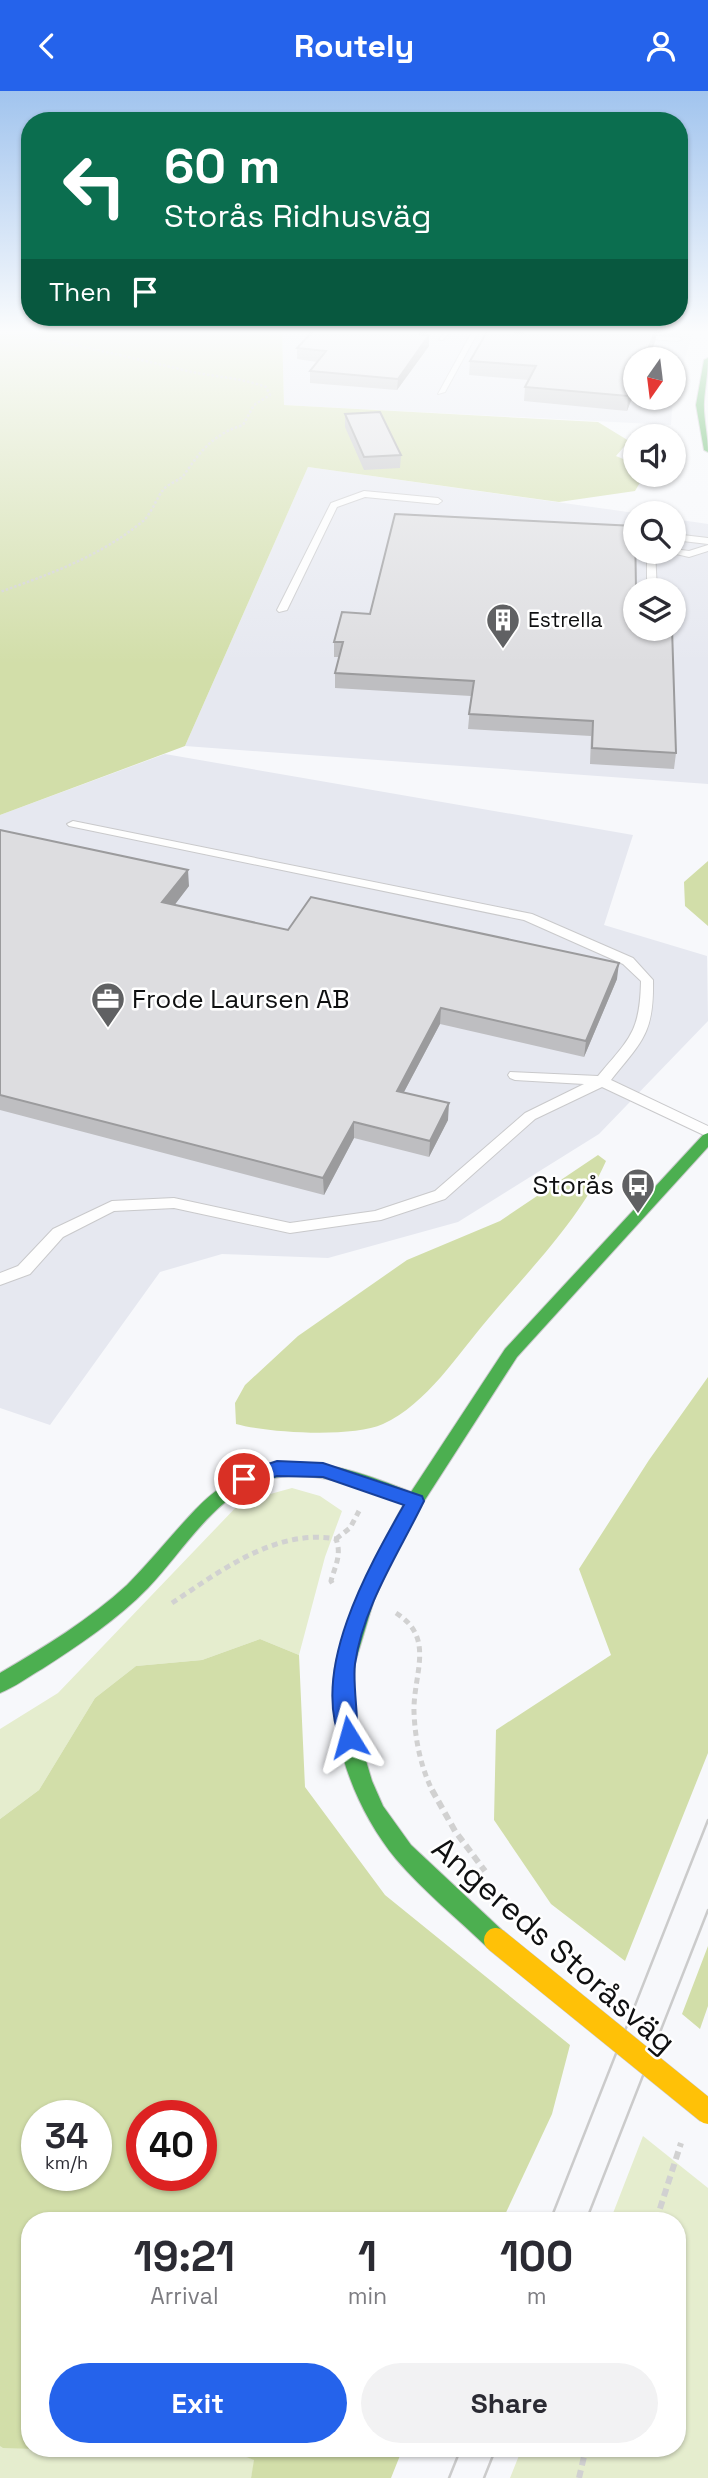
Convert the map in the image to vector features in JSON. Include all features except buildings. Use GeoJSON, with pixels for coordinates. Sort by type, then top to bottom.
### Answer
{"type":"FeatureCollection","features":[{"type":"Feature","properties":{"kind":"street","name":"Angereds Storåsväg"},"geometry":{"type":"LineString","coordinates":[[708,1135],[511,1353],[415,1501],[365,1600],[345,1663],[343,1695],[349,1737],[362,1782],[376,1813],[404,1853],[496,1940],[708,2112]]}},
{"type":"Feature","properties":{"kind":"street"},"geometry":{"type":"LineString","coordinates":[[0,1684],[64,1645],[131,1594],[227,1491],[244,1479],[277,1468],[323,1470],[415,1501]]}},
{"type":"Feature","properties":{"kind":"lane"},"geometry":{"type":"LineString","coordinates":[[282,610],[334,505],[364,494],[438,501]]}},
{"type":"Feature","properties":{"kind":"lane"},"geometry":{"type":"LineString","coordinates":[[686,538],[708,541]]}},
{"type":"Feature","properties":{"kind":"lane"},"geometry":{"type":"LineString","coordinates":[[686,554],[708,548]]}},
{"type":"Feature","properties":{"kind":"lane"},"geometry":{"type":"LineString","coordinates":[[0,1279],[24,1270],[58,1233],[112,1206],[174,1203],[290,1228],[376,1216],[440,1195],[530,1116],[602,1081],[636,1039],[647,1012],[647,980],[628,961],[527,917],[73,824]]}},
{"type":"Feature","properties":{"kind":"lane"},"geometry":{"type":"LineString","coordinates":[[515,1075],[602,1081]]}},
{"type":"Feature","properties":{"kind":"lane","name":"Angereds Storåsväg"},"geometry":{"type":"LineString","coordinates":[[602,1081],[708,1135]]}},
{"type":"Feature","properties":{"kind":"path"},"geometry":{"type":"LineString","coordinates":[[0,592],[60,570],[104,548],[145,519],[165,487],[184,476],[186,468],[215,441]]}},
{"type":"Feature","properties":{"kind":"path"},"geometry":{"type":"LineString","coordinates":[[164,1608],[245,1559],[307,1534],[324,1534],[336,1539],[340,1559],[331,1581],[336,1588],[407,1618],[416,1630],[421,1644],[414,1722],[420,1757],[431,1791],[458,1838],[496,1881]]}},
{"type":"Feature","properties":{"kind":"path"},"geometry":{"type":"LineString","coordinates":[[579,2478],[584,2457]]}},
{"type":"Feature","properties":{"kind":"shaded area"},"geometry":{"type":"Polygon","coordinates":[[[308,467],[623,511],[623,564],[686,564],[686,521],[708,524],[708,784],[185,746],[308,467]]]}},
{"type":"Feature","properties":{"kind":"shaded area"},"geometry":{"type":"Polygon","coordinates":[[[165,754],[633,835],[604,925],[707,956],[708,1021],[599,1134],[458,1222],[328,1258],[222,1254],[160,1272],[50,1425],[0,1408],[0,815],[165,754]]]}},
{"type":"Feature","properties":{"kind":"green space"},"geometry":{"type":"Polygon","coordinates":[[[0,441],[623,441],[623,448],[616,456],[623,459],[623,487],[637,487],[635,491],[559,502],[308,467],[185,746],[0,815],[0,441]]]}},
{"type":"Feature","properties":{"kind":"green space"},"geometry":{"type":"Polygon","coordinates":[[[708,861],[708,926],[685,906],[684,882],[708,861]]]}},
{"type":"Feature","properties":{"kind":"green space"},"geometry":{"type":"Polygon","coordinates":[[[598,1155],[606,1161],[568,1224],[441,1377],[414,1404],[383,1424],[352,1431],[289,1432],[236,1424],[235,1403],[245,1385],[298,1336],[407,1260],[500,1221],[598,1155]]]}},
{"type":"Feature","properties":{"kind":"green space"},"geometry":{"type":"Polygon","coordinates":[[[708,1377],[708,1753],[625,1961],[551,1904],[494,1820],[496,1730],[611,1655],[579,1569],[649,1460],[708,1377]]]}},
{"type":"Feature","properties":{"kind":"green space"},"geometry":{"type":"Polygon","coordinates":[[[292,1488],[320,1496],[342,1511],[325,1557],[299,1655],[260,1639],[202,1660],[136,1666],[95,1698],[39,1790],[0,1819],[0,1729],[58,1693],[241,1502],[292,1488]]]}},
{"type":"Feature","properties":{"kind":"green space"},"geometry":{"type":"Polygon","coordinates":[[[260,1639],[299,1655],[305,1787],[385,1895],[570,2045],[552,2114],[506,2212],[21,2212],[21,2449],[3,2448],[0,2446],[0,1819],[39,1790],[95,1698],[136,1666],[202,1660],[260,1639]]]}},
{"type":"Feature","properties":{"kind":"green space"},"geometry":{"type":"Polygon","coordinates":[[[708,1946],[708,2006],[700,2029],[682,2014],[708,1946]]]}},
{"type":"Feature","properties":{"kind":"green space"},"geometry":{"type":"Polygon","coordinates":[[[643,2136],[708,2188],[708,2478],[510,2478],[518,2457],[686,2457],[686,2212],[613,2212],[643,2136]]]}},
{"type":"Feature","properties":{"kind":"green space"},"geometry":{"type":"Polygon","coordinates":[[[0,2446],[21,2447],[21,2457],[247,2457],[255,2460],[251,2478],[0,2478],[0,2446]]]}},
{"type":"Feature","properties":{"kind":"green space"},"geometry":{"type":"Polygon","coordinates":[[[246,2457],[399,2457],[391,2478],[251,2478],[254,2460],[246,2457]]]}},
{"type":"Feature","properties":{"kind":"tram line"},"geometry":{"type":"LineString","coordinates":[[554,2212],[708,1820]]}},
{"type":"Feature","properties":{"kind":"tram line"},"geometry":{"type":"LineString","coordinates":[[590,2212],[708,1910]]}},
{"type":"Feature","properties":{"kind":"tram line"},"geometry":{"type":"LineString","coordinates":[[449,2478],[457,2457]]}},
{"type":"Feature","properties":{"kind":"tram line"},"geometry":{"type":"LineString","coordinates":[[484,2478],[492,2457]]}},
{"type":"Feature","properties":{"kind":"traffic: fast"},"geometry":{"type":"LineString","coordinates":[[706,441],[708,450]]}},
{"type":"Feature","properties":{"kind":"traffic: fast"},"geometry":{"type":"LineString","coordinates":[[496,1940],[404,1852],[376,1813],[362,1782],[349,1737],[343,1695],[345,1663],[365,1600],[384,1557],[415,1501],[511,1353],[708,1138]]}},
{"type":"Feature","properties":{"kind":"traffic: fast"},"geometry":{"type":"LineString","coordinates":[[0,1684],[68,1641],[117,1605],[144,1580],[214,1502],[249,1478],[272,1471],[320,1471],[345,1476],[415,1501]]}},
{"type":"Feature","properties":{"kind":"traffic: slow"},"geometry":{"type":"LineString","coordinates":[[496,1940],[708,2112]]}},
{"type":"Feature","properties":{"kind":"place","name":"Estrella"},"geometry":{"type":"Point","coordinates":[503,650]}},
{"type":"Feature","properties":{"kind":"place","name":"Frode Laursen AB"},"geometry":{"type":"Point","coordinates":[108,1029]}},
{"type":"Feature","properties":{"kind":"place","name":"Storås"},"geometry":{"type":"Point","coordinates":[638,1215]}},
{"type":"Feature","properties":{"kind":"route"},"geometry":{"type":"LineString","coordinates":[[244,1479],[277,1468],[323,1470],[415,1501],[384,1557],[354,1629],[345,1663],[343,1695],[349,1737]]}}]}
